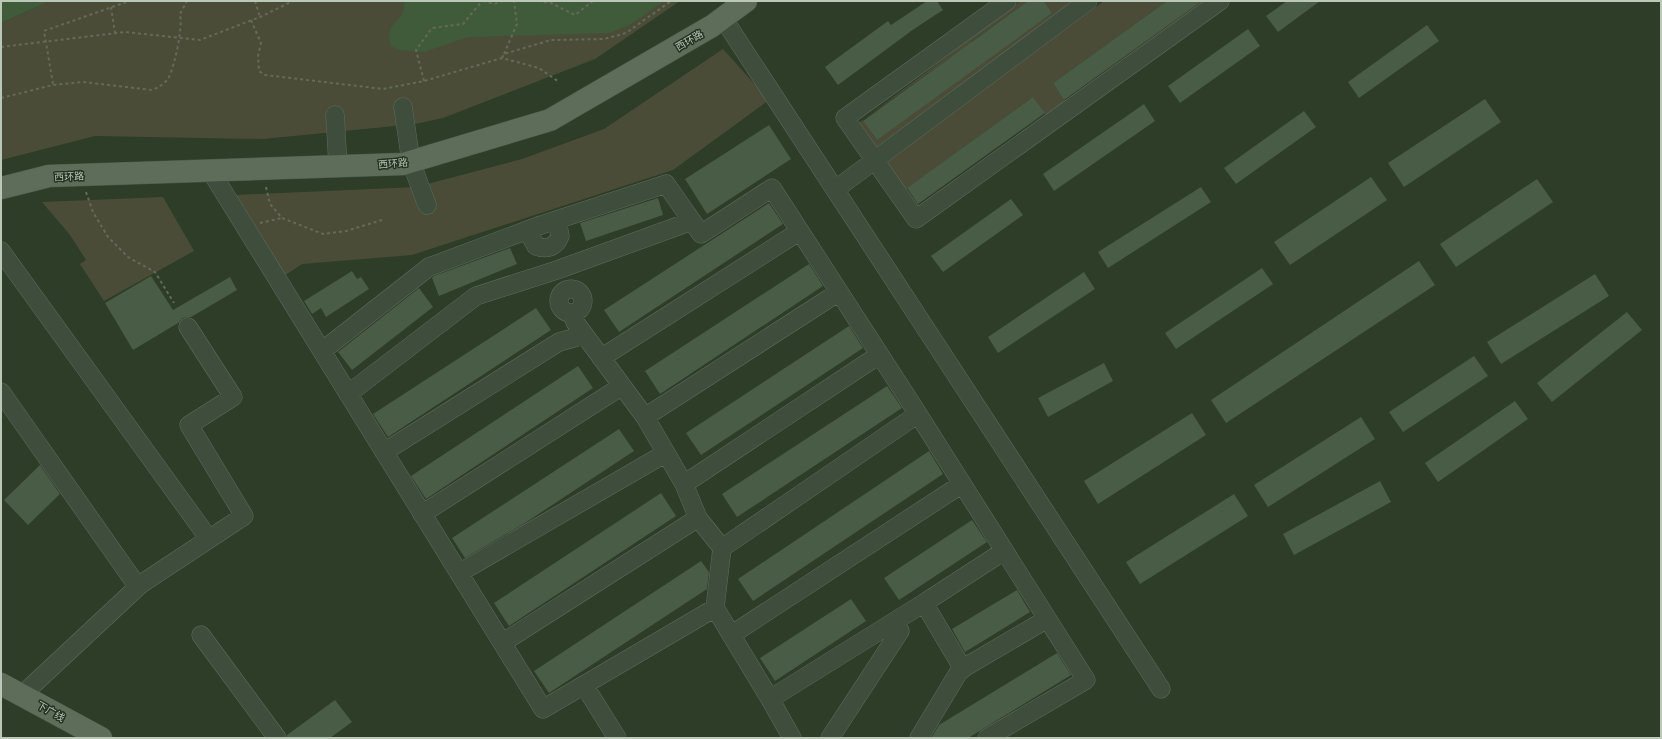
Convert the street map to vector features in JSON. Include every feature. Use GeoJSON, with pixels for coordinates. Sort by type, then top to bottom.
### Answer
{"type":"FeatureCollection","features":[{"type":"Feature","properties":{"kind":"main road","name":"西环路"},"geometry":{"type":"LineString","coordinates":[[1,188],[49,176],[403,164],[411,162],[550,120],[712,26],[746,1]]}},
{"type":"Feature","properties":{"kind":"main road","name":"下广线"},"geometry":{"type":"LineString","coordinates":[[1,684],[101,738]]}},
{"type":"Feature","properties":{"kind":"street"},"geometry":{"type":"LineString","coordinates":[[1007,1],[845,118],[916,219],[1220,1]]}},
{"type":"Feature","properties":{"kind":"street"},"geometry":{"type":"LineString","coordinates":[[836,189],[1088,1]]}},
{"type":"Feature","properties":{"kind":"street"},"geometry":{"type":"LineString","coordinates":[[723,18],[1161,689]]}},
{"type":"Feature","properties":{"kind":"street"},"geometry":{"type":"LineString","coordinates":[[403,107],[411,162],[426,205]]}},
{"type":"Feature","properties":{"kind":"street"},"geometry":{"type":"LineString","coordinates":[[334,115],[338,166]]}},
{"type":"Feature","properties":{"kind":"street"},"geometry":{"type":"LineString","coordinates":[[210,170],[543,709],[715,608]]}},
{"type":"Feature","properties":{"kind":"street"},"geometry":{"type":"LineString","coordinates":[[322,351],[429,268],[527,230],[666,184],[701,234],[772,188],[918,414],[1086,680],[987,738]]}},
{"type":"Feature","properties":{"kind":"street"},"geometry":{"type":"LineString","coordinates":[[527,230],[536,246],[550,247],[555,244],[560,236],[557,220]]}},
{"type":"Feature","properties":{"kind":"street"},"geometry":{"type":"LineString","coordinates":[[348,394],[476,296],[557,270],[692,221]]}},
{"type":"Feature","properties":{"kind":"street"},"geometry":{"type":"LineString","coordinates":[[601,358],[800,231]]}},
{"type":"Feature","properties":{"kind":"street"},"geometry":{"type":"LineString","coordinates":[[550,247],[564,291],[560,298],[560,306],[565,312],[572,314],[575,322],[584,335],[645,416],[684,484],[698,518],[722,548],[715,608],[792,738]]}},
{"type":"Feature","properties":{"kind":"street"},"geometry":{"type":"LineString","coordinates":[[1,251],[209,539]]}},
{"type":"Feature","properties":{"kind":"street"},"geometry":{"type":"LineString","coordinates":[[645,416],[839,292]]}},
{"type":"Feature","properties":{"kind":"street"},"geometry":{"type":"LineString","coordinates":[[22,695],[138,587],[244,516],[189,425],[233,397],[188,327]]}},
{"type":"Feature","properties":{"kind":"street"},"geometry":{"type":"LineString","coordinates":[[384,452],[559,342],[584,335]]}},
{"type":"Feature","properties":{"kind":"street"},"geometry":{"type":"LineString","coordinates":[[684,484],[879,355]]}},
{"type":"Feature","properties":{"kind":"street"},"geometry":{"type":"LineString","coordinates":[[422,514],[622,386]]}},
{"type":"Feature","properties":{"kind":"street"},"geometry":{"type":"LineString","coordinates":[[1,392],[138,587]]}},
{"type":"Feature","properties":{"kind":"street"},"geometry":{"type":"LineString","coordinates":[[722,548],[918,414]]}},
{"type":"Feature","properties":{"kind":"street"},"geometry":{"type":"LineString","coordinates":[[459,573],[666,453]]}},
{"type":"Feature","properties":{"kind":"street"},"geometry":{"type":"LineString","coordinates":[[731,635],[962,484]]}},
{"type":"Feature","properties":{"kind":"street"},"geometry":{"type":"LineString","coordinates":[[502,643],[698,518]]}},
{"type":"Feature","properties":{"kind":"street"},"geometry":{"type":"LineString","coordinates":[[770,699],[1004,551]]}},
{"type":"Feature","properties":{"kind":"street"},"geometry":{"type":"LineString","coordinates":[[924,603],[963,669]]}},
{"type":"Feature","properties":{"kind":"street"},"geometry":{"type":"LineString","coordinates":[[919,738],[960,670],[1047,619]]}},
{"type":"Feature","properties":{"kind":"street"},"geometry":{"type":"LineString","coordinates":[[830,738],[900,631]]}},
{"type":"Feature","properties":{"kind":"street"},"geometry":{"type":"LineString","coordinates":[[201,635],[278,738]]}},
{"type":"Feature","properties":{"kind":"street"},"geometry":{"type":"LineString","coordinates":[[584,685],[616,738]]}},
{"type":"Feature","properties":{"kind":"path"},"geometry":{"type":"LineString","coordinates":[[53,85],[44,31],[129,1]]}},
{"type":"Feature","properties":{"kind":"path"},"geometry":{"type":"LineString","coordinates":[[1,98],[53,85],[83,82],[152,90],[162,86],[169,77],[182,23],[180,14],[186,1]]}},
{"type":"Feature","properties":{"kind":"path"},"geometry":{"type":"LineString","coordinates":[[255,1],[260,17]]}},
{"type":"Feature","properties":{"kind":"path"},"geometry":{"type":"LineString","coordinates":[[1,47],[126,32],[200,40],[260,17],[293,1]]}},
{"type":"Feature","properties":{"kind":"path"},"geometry":{"type":"LineString","coordinates":[[424,81],[416,50],[432,28],[463,24],[482,1],[494,4],[503,1]]}},
{"type":"Feature","properties":{"kind":"path"},"geometry":{"type":"LineString","coordinates":[[502,58],[517,24],[514,1]]}},
{"type":"Feature","properties":{"kind":"path"},"geometry":{"type":"LineString","coordinates":[[538,1],[551,3],[575,15],[593,1]]}},
{"type":"Feature","properties":{"kind":"path"},"geometry":{"type":"LineString","coordinates":[[504,54],[551,40],[604,39],[626,33],[671,1]]}},
{"type":"Feature","properties":{"kind":"path"},"geometry":{"type":"LineString","coordinates":[[111,7],[115,33]]}},
{"type":"Feature","properties":{"kind":"path"},"geometry":{"type":"LineString","coordinates":[[251,20],[261,43],[258,56],[259,71],[265,75],[383,89],[424,81],[502,58],[539,68],[559,82]]}},
{"type":"Feature","properties":{"kind":"path"},"geometry":{"type":"LineString","coordinates":[[266,188],[270,204],[282,218],[323,234],[346,231],[382,220]]}},
{"type":"Feature","properties":{"kind":"path"},"geometry":{"type":"LineString","coordinates":[[86,192],[93,212],[108,237],[128,257],[155,272],[174,303]]}},
{"type":"Feature","properties":{"kind":"path"},"geometry":{"type":"LineString","coordinates":[[246,230],[262,222],[282,218]]}},
{"type":"Feature","properties":{"kind":"shaded area"},"geometry":{"type":"Polygon","coordinates":[[[1,1],[50,1],[1,23],[1,1]]]}},
{"type":"Feature","properties":{"kind":"shaded area"},"geometry":{"type":"Polygon","coordinates":[[[50,1],[680,1],[595,59],[443,118],[415,124],[263,139],[95,136],[1,160],[1,23],[50,1]]]}},
{"type":"Feature","properties":{"kind":"shaded area"},"geometry":{"type":"Polygon","coordinates":[[[404,1],[664,1],[631,24],[610,33],[468,37],[424,52],[399,50],[391,46],[389,38],[390,31],[392,26],[402,14],[404,1]]]}},
{"type":"Feature","properties":{"kind":"shaded area"},"geometry":{"type":"Polygon","coordinates":[[[1020,1],[1028,1],[971,42],[984,61],[1052,13],[1044,1],[1076,1],[881,149],[871,150],[855,126],[1020,1]],[[958,52],[863,120],[877,139],[958,52]]]}},
{"type":"Feature","properties":{"kind":"shaded area"},"geometry":{"type":"Polygon","coordinates":[[[1104,1],[1167,1],[1053,83],[1065,101],[1202,1],[1208,1],[919,210],[885,159],[1104,1]],[[1033,97],[906,189],[919,206],[1046,115],[1033,97]]]}},
{"type":"Feature","properties":{"kind":"shaded area"},"geometry":{"type":"Polygon","coordinates":[[[723,49],[769,100],[673,170],[412,255],[302,264],[284,276],[236,195],[416,187],[522,159],[604,129],[723,49]]]}},
{"type":"Feature","properties":{"kind":"shaded area"},"geometry":{"type":"Polygon","coordinates":[[[163,197],[194,251],[104,301],[80,264],[86,260],[70,235],[42,202],[163,197]]]}},
{"type":"Feature","properties":{"kind":"building"},"geometry":{"type":"Polygon","coordinates":[[[927,1],[937,1],[943,10],[914,29],[838,85],[825,67],[888,21],[891,25],[927,1]]]}},
{"type":"Feature","properties":{"kind":"building"},"geometry":{"type":"Polygon","coordinates":[[[1028,1],[1044,1],[1052,13],[877,140],[863,121],[1028,1]]]}},
{"type":"Feature","properties":{"kind":"building"},"geometry":{"type":"Polygon","coordinates":[[[1167,1],[1202,1],[1064,100],[1053,83],[1167,1]]]}},
{"type":"Feature","properties":{"kind":"building"},"geometry":{"type":"Polygon","coordinates":[[[1287,1],[1320,1],[1278,32],[1266,16],[1287,1]]]}},
{"type":"Feature","properties":{"kind":"building"},"geometry":{"type":"Polygon","coordinates":[[[1427,25],[1439,41],[1359,98],[1348,82],[1427,25]]]}},
{"type":"Feature","properties":{"kind":"building"},"geometry":{"type":"Polygon","coordinates":[[[1248,29],[1260,46],[1180,103],[1168,86],[1248,29]]]}},
{"type":"Feature","properties":{"kind":"building"},"geometry":{"type":"Polygon","coordinates":[[[1033,97],[1045,113],[918,204],[907,188],[1033,97]]]}},
{"type":"Feature","properties":{"kind":"building"},"geometry":{"type":"Polygon","coordinates":[[[1485,99],[1501,122],[1404,187],[1388,163],[1485,99]]]}},
{"type":"Feature","properties":{"kind":"building"},"geometry":{"type":"Polygon","coordinates":[[[1144,104],[1155,121],[1054,191],[1043,174],[1144,104]]]}},
{"type":"Feature","properties":{"kind":"building"},"geometry":{"type":"Polygon","coordinates":[[[1304,111],[1316,127],[1236,184],[1224,168],[1304,111]]]}},
{"type":"Feature","properties":{"kind":"building"},"geometry":{"type":"Polygon","coordinates":[[[769,125],[791,159],[707,214],[685,179],[769,125]]]}},
{"type":"Feature","properties":{"kind":"building"},"geometry":{"type":"Polygon","coordinates":[[[1371,177],[1387,200],[1290,265],[1274,242],[1371,177]]]}},
{"type":"Feature","properties":{"kind":"building"},"geometry":{"type":"Polygon","coordinates":[[[1537,179],[1553,202],[1456,267],[1440,244],[1537,179]]]}},
{"type":"Feature","properties":{"kind":"building"},"geometry":{"type":"Polygon","coordinates":[[[1201,187],[1211,202],[1108,268],[1098,252],[1201,187]]]}},
{"type":"Feature","properties":{"kind":"building"},"geometry":{"type":"Polygon","coordinates":[[[658,198],[663,215],[586,241],[580,223],[658,198]]]}},
{"type":"Feature","properties":{"kind":"building"},"geometry":{"type":"Polygon","coordinates":[[[1011,199],[1023,215],[943,272],[931,256],[1011,199]]]}},
{"type":"Feature","properties":{"kind":"building"},"geometry":{"type":"Polygon","coordinates":[[[769,203],[783,224],[619,332],[604,310],[769,203]]]}},
{"type":"Feature","properties":{"kind":"building"},"geometry":{"type":"Polygon","coordinates":[[[510,248],[517,264],[439,296],[432,278],[434,276],[510,248]]]}},
{"type":"Feature","properties":{"kind":"building"},"geometry":{"type":"Polygon","coordinates":[[[1419,261],[1435,285],[1226,423],[1211,400],[1419,261]]]}},
{"type":"Feature","properties":{"kind":"building"},"geometry":{"type":"Polygon","coordinates":[[[809,264],[823,286],[660,394],[645,371],[809,264]]]}},
{"type":"Feature","properties":{"kind":"building"},"geometry":{"type":"Polygon","coordinates":[[[1262,268],[1273,284],[1176,349],[1165,333],[1262,268]]]}},
{"type":"Feature","properties":{"kind":"building"},"geometry":{"type":"Polygon","coordinates":[[[352,271],[357,279],[361,277],[369,289],[326,317],[321,308],[312,314],[304,301],[352,271]]]}},
{"type":"Feature","properties":{"kind":"building"},"geometry":{"type":"Polygon","coordinates":[[[1084,272],[1095,289],[998,353],[988,337],[1084,272]]]}},
{"type":"Feature","properties":{"kind":"building"},"geometry":{"type":"Polygon","coordinates":[[[1595,274],[1609,296],[1501,364],[1487,342],[1595,274]]]}},
{"type":"Feature","properties":{"kind":"building"},"geometry":{"type":"Polygon","coordinates":[[[151,276],[173,310],[230,277],[237,290],[191,317],[183,318],[178,323],[133,350],[105,303],[151,276]]]}},
{"type":"Feature","properties":{"kind":"building"},"geometry":{"type":"Polygon","coordinates":[[[419,288],[433,307],[352,370],[338,352],[419,288]]]}},
{"type":"Feature","properties":{"kind":"building"},"geometry":{"type":"Polygon","coordinates":[[[536,308],[551,330],[388,437],[373,414],[536,308]]]}},
{"type":"Feature","properties":{"kind":"building"},"geometry":{"type":"Polygon","coordinates":[[[1627,312],[1642,330],[1552,402],[1537,383],[1627,312]]]}},
{"type":"Feature","properties":{"kind":"building"},"geometry":{"type":"Polygon","coordinates":[[[849,326],[863,348],[701,455],[686,433],[849,326]]]}},
{"type":"Feature","properties":{"kind":"building"},"geometry":{"type":"Polygon","coordinates":[[[1474,356],[1488,376],[1403,432],[1389,412],[1474,356]]]}},
{"type":"Feature","properties":{"kind":"building"},"geometry":{"type":"Polygon","coordinates":[[[1104,363],[1113,381],[1048,417],[1038,398],[1104,363]]]}},
{"type":"Feature","properties":{"kind":"building"},"geometry":{"type":"Polygon","coordinates":[[[578,366],[593,388],[426,499],[411,476],[578,366]]]}},
{"type":"Feature","properties":{"kind":"building"},"geometry":{"type":"Polygon","coordinates":[[[887,386],[902,408],[737,517],[722,494],[887,386]]]}},
{"type":"Feature","properties":{"kind":"building"},"geometry":{"type":"Polygon","coordinates":[[[1515,401],[1528,419],[1438,482],[1425,463],[1515,401]]]}},
{"type":"Feature","properties":{"kind":"building"},"geometry":{"type":"Polygon","coordinates":[[[1192,413],[1206,435],[1098,504],[1084,481],[1192,413]]]}},
{"type":"Feature","properties":{"kind":"building"},"geometry":{"type":"Polygon","coordinates":[[[1361,417],[1375,439],[1268,507],[1254,485],[1361,417]]]}},
{"type":"Feature","properties":{"kind":"building"},"geometry":{"type":"Polygon","coordinates":[[[619,429],[634,451],[525,523],[465,558],[452,538],[619,429]]]}},
{"type":"Feature","properties":{"kind":"building"},"geometry":{"type":"Polygon","coordinates":[[[929,451],[943,474],[753,601],[738,579],[929,451]]]}},
{"type":"Feature","properties":{"kind":"building"},"geometry":{"type":"Polygon","coordinates":[[[40,465],[60,494],[28,525],[4,500],[40,465]]]}},
{"type":"Feature","properties":{"kind":"building"},"geometry":{"type":"Polygon","coordinates":[[[1380,481],[1391,502],[1294,555],[1283,534],[1380,481]]]}},
{"type":"Feature","properties":{"kind":"building"},"geometry":{"type":"Polygon","coordinates":[[[661,493],[676,516],[509,626],[494,603],[661,493]]]}},
{"type":"Feature","properties":{"kind":"building"},"geometry":{"type":"Polygon","coordinates":[[[1234,494],[1248,516],[1140,584],[1126,562],[1234,494]]]}},
{"type":"Feature","properties":{"kind":"building"},"geometry":{"type":"Polygon","coordinates":[[[972,520],[987,542],[899,600],[884,578],[972,520]]]}},
{"type":"Feature","properties":{"kind":"building"},"geometry":{"type":"Polygon","coordinates":[[[701,561],[709,572],[707,589],[549,693],[534,671],[701,561]]]}},
{"type":"Feature","properties":{"kind":"building"},"geometry":{"type":"Polygon","coordinates":[[[1017,590],[1030,612],[965,652],[952,629],[1017,590]]]}},
{"type":"Feature","properties":{"kind":"building"},"geometry":{"type":"Polygon","coordinates":[[[851,599],[866,621],[775,681],[760,658],[851,599]]]}},
{"type":"Feature","properties":{"kind":"building"},"geometry":{"type":"Polygon","coordinates":[[[1057,653],[1071,675],[968,738],[931,738],[939,725],[1057,653]]]}},
{"type":"Feature","properties":{"kind":"building"},"geometry":{"type":"Polygon","coordinates":[[[335,700],[352,722],[330,738],[287,738],[287,735],[335,700]]]}}]}
